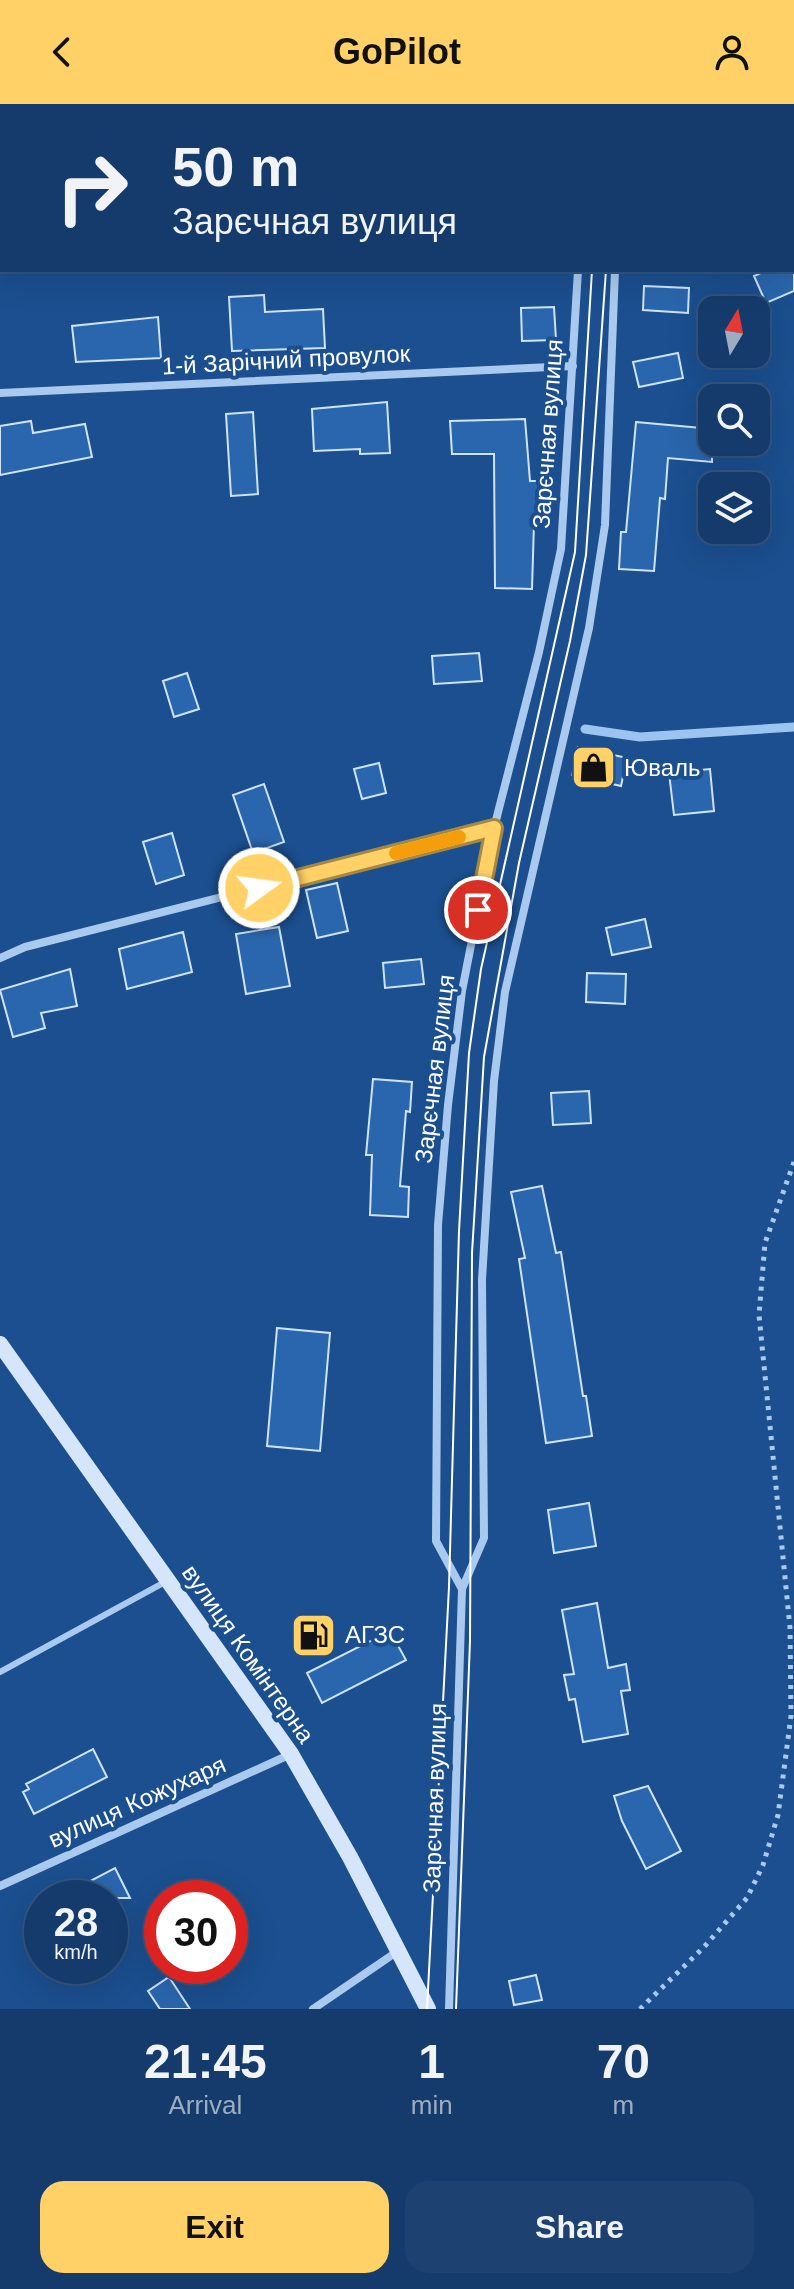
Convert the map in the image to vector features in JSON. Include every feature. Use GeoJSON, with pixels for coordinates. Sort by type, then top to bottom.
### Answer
{"type":"FeatureCollection","features":[{"type":"Feature","properties":{"kind":"main road","name":"вулиця Комінтерна"},"geometry":{"type":"LineString","coordinates":[[0,1344],[291,1754],[428,2009]]}},
{"type":"Feature","properties":{"kind":"street","name":"Зарєчная вулиця"},"geometry":{"type":"LineString","coordinates":[[462,1589],[436,1541],[438,1225],[448,1105],[462,991],[494,828],[539,652],[561,549],[578,272]]}},
{"type":"Feature","properties":{"kind":"street","name":"Зарєчная вулиця"},"geometry":{"type":"LineString","coordinates":[[449,2009],[462,1589],[484,1538],[482,1280],[494,1081],[505,992],[589,628],[605,525],[615,272]]}},
{"type":"Feature","properties":{"kind":"street","name":"1-й Зарічний провулок"},"geometry":{"type":"LineString","coordinates":[[0,393],[573,366]]}},
{"type":"Feature","properties":{"kind":"street"},"geometry":{"type":"LineString","coordinates":[[0,958],[25,947],[494,828]]}},
{"type":"Feature","properties":{"kind":"street","name":"вулиця Кожухаря"},"geometry":{"type":"LineString","coordinates":[[0,1886],[291,1754]]}},
{"type":"Feature","properties":{"kind":"street"},"geometry":{"type":"LineString","coordinates":[[313,2009],[399,1951]]}},
{"type":"Feature","properties":{"kind":"lane"},"geometry":{"type":"LineString","coordinates":[[0,1672],[167,1581]]}},
{"type":"Feature","properties":{"kind":"path"},"geometry":{"type":"LineString","coordinates":[[640,2009],[704,1947],[747,1898],[763,1865],[778,1815],[791,1716],[790,1628],[759,1315],[765,1243],[794,1162]]}},
{"type":"Feature","properties":{"kind":"building"},"geometry":{"type":"Polygon","coordinates":[[[763,272],[794,272],[794,291],[770,301],[770,296],[763,296],[754,276],[763,272]]]}},
{"type":"Feature","properties":{"kind":"building"},"geometry":{"type":"Polygon","coordinates":[[[644,286],[689,288],[688,313],[643,310],[644,286]]]}},
{"type":"Feature","properties":{"kind":"building"},"geometry":{"type":"Polygon","coordinates":[[[264,295],[265,312],[323,309],[325,348],[232,351],[229,297],[264,295]]]}},
{"type":"Feature","properties":{"kind":"building"},"geometry":{"type":"Polygon","coordinates":[[[554,307],[556,340],[522,341],[521,308],[554,307]]]}},
{"type":"Feature","properties":{"kind":"building"},"geometry":{"type":"Polygon","coordinates":[[[158,317],[161,358],[76,362],[72,326],[158,317]]]}},
{"type":"Feature","properties":{"kind":"building"},"geometry":{"type":"Polygon","coordinates":[[[678,353],[683,378],[639,387],[633,362],[678,353]]]}},
{"type":"Feature","properties":{"kind":"building"},"geometry":{"type":"Polygon","coordinates":[[[387,402],[390,453],[360,454],[360,449],[314,451],[312,409],[387,402]]]}},
{"type":"Feature","properties":{"kind":"building"},"geometry":{"type":"Polygon","coordinates":[[[253,412],[258,494],[231,496],[226,414],[253,412]]]}},
{"type":"Feature","properties":{"kind":"building"},"geometry":{"type":"Polygon","coordinates":[[[525,419],[530,481],[542,481],[542,523],[534,523],[532,589],[495,588],[494,454],[452,454],[450,421],[525,419]]]}},
{"type":"Feature","properties":{"kind":"building"},"geometry":{"type":"Polygon","coordinates":[[[31,421],[33,433],[85,424],[92,457],[0,475],[0,426],[31,421]]]}},
{"type":"Feature","properties":{"kind":"building"},"geometry":{"type":"Polygon","coordinates":[[[636,422],[698,428],[698,456],[712,456],[712,462],[668,458],[665,499],[660,498],[654,571],[619,569],[621,532],[626,532],[636,422]]]}},
{"type":"Feature","properties":{"kind":"building"},"geometry":{"type":"Polygon","coordinates":[[[479,653],[482,681],[434,684],[432,656],[479,653]]]}},
{"type":"Feature","properties":{"kind":"building"},"geometry":{"type":"Polygon","coordinates":[[[187,673],[199,709],[174,717],[163,681],[187,673]]]}},
{"type":"Feature","properties":{"kind":"building"},"geometry":{"type":"Polygon","coordinates":[[[578,747],[627,758],[621,786],[572,775],[578,747]]]}},
{"type":"Feature","properties":{"kind":"building"},"geometry":{"type":"Polygon","coordinates":[[[379,763],[386,793],[362,799],[354,769],[379,763]]]}},
{"type":"Feature","properties":{"kind":"building"},"geometry":{"type":"Polygon","coordinates":[[[710,769],[714,811],[674,815],[669,773],[710,769]]]}},
{"type":"Feature","properties":{"kind":"building"},"geometry":{"type":"Polygon","coordinates":[[[264,784],[284,842],[253,853],[233,795],[264,784]]]}},
{"type":"Feature","properties":{"kind":"building"},"geometry":{"type":"Polygon","coordinates":[[[172,833],[184,875],[156,884],[143,842],[172,833]]]}},
{"type":"Feature","properties":{"kind":"building"},"geometry":{"type":"Polygon","coordinates":[[[337,883],[348,931],[317,938],[306,890],[337,883]]]}},
{"type":"Feature","properties":{"kind":"building"},"geometry":{"type":"Polygon","coordinates":[[[645,919],[651,947],[612,955],[606,928],[645,919]]]}},
{"type":"Feature","properties":{"kind":"building"},"geometry":{"type":"Polygon","coordinates":[[[279,927],[290,986],[246,994],[236,934],[279,927]]]}},
{"type":"Feature","properties":{"kind":"building"},"geometry":{"type":"Polygon","coordinates":[[[183,932],[192,972],[127,989],[119,949],[183,932]]]}},
{"type":"Feature","properties":{"kind":"building"},"geometry":{"type":"Polygon","coordinates":[[[421,959],[424,984],[385,988],[383,963],[421,959]]]}},
{"type":"Feature","properties":{"kind":"building"},"geometry":{"type":"Polygon","coordinates":[[[70,969],[77,1006],[41,1013],[45,1028],[13,1037],[0,990],[70,969]]]}},
{"type":"Feature","properties":{"kind":"building"},"geometry":{"type":"Polygon","coordinates":[[[587,973],[626,974],[625,1004],[586,1002],[587,973]]]}},
{"type":"Feature","properties":{"kind":"building"},"geometry":{"type":"Polygon","coordinates":[[[373,1079],[412,1082],[410,1112],[406,1111],[400,1186],[409,1187],[408,1217],[370,1215],[372,1155],[366,1155],[373,1079]]]}},
{"type":"Feature","properties":{"kind":"building"},"geometry":{"type":"Polygon","coordinates":[[[589,1091],[591,1123],[553,1125],[551,1093],[589,1091]]]}},
{"type":"Feature","properties":{"kind":"building"},"geometry":{"type":"Polygon","coordinates":[[[542,1186],[556,1253],[561,1252],[592,1436],[546,1443],[519,1259],[525,1258],[511,1192],[542,1186]]]}},
{"type":"Feature","properties":{"kind":"building"},"geometry":{"type":"Polygon","coordinates":[[[277,1328],[330,1333],[320,1451],[267,1446],[277,1328]]]}},
{"type":"Feature","properties":{"kind":"building"},"geometry":{"type":"Polygon","coordinates":[[[589,1503],[596,1546],[554,1553],[548,1510],[589,1503]]]}},
{"type":"Feature","properties":{"kind":"building"},"geometry":{"type":"Polygon","coordinates":[[[597,1603],[608,1668],[626,1664],[630,1690],[621,1691],[628,1734],[583,1742],[575,1699],[569,1700],[564,1675],[574,1674],[562,1610],[597,1603]]]}},
{"type":"Feature","properties":{"kind":"building"},"geometry":{"type":"Polygon","coordinates":[[[390,1631],[406,1660],[322,1703],[307,1673],[390,1631]]]}},
{"type":"Feature","properties":{"kind":"building"},"geometry":{"type":"Polygon","coordinates":[[[93,1749],[107,1777],[34,1814],[23,1792],[29,1789],[26,1784],[93,1749]]]}},
{"type":"Feature","properties":{"kind":"building"},"geometry":{"type":"Polygon","coordinates":[[[648,1786],[681,1851],[646,1869],[622,1821],[614,1796],[648,1786]]]}},
{"type":"Feature","properties":{"kind":"building"},"geometry":{"type":"Polygon","coordinates":[[[115,1868],[121,1880],[92,1880],[115,1868]]]}},
{"type":"Feature","properties":{"kind":"building"},"geometry":{"type":"Polygon","coordinates":[[[536,1975],[542,2000],[514,2005],[509,1981],[536,1975]]]}},
{"type":"Feature","properties":{"kind":"building"},"geometry":{"type":"Polygon","coordinates":[[[158,1984],[174,1984],[190,2009],[160,2009],[148,1991],[158,1984]]]}},
{"type":"Feature","properties":{"kind":"waterway"},"geometry":{"type":"LineString","coordinates":[[585,729],[640,737],[794,727]]}},
{"type":"Feature","properties":{"kind":"tram line"},"geometry":{"type":"LineString","coordinates":[[427,2009],[449,1587],[459,1231],[469,1053],[481,969],[575,552],[592,272]]}},
{"type":"Feature","properties":{"kind":"tram line"},"geometry":{"type":"LineString","coordinates":[[456,2009],[470,1641],[472,1253],[484,1057],[519,863],[570,641],[586,555],[606,272]]}},
{"type":"Feature","properties":{"kind":"slow traffic"},"geometry":{"type":"LineString","coordinates":[[396,853],[459,837]]}},
{"type":"Feature","properties":{"kind":"place","name":"Юваль"},"geometry":{"type":"Point","coordinates":[593,768]}},
{"type":"Feature","properties":{"kind":"place","name":"АГЗС"},"geometry":{"type":"Point","coordinates":[314,1635]}},
{"type":"Feature","properties":{"kind":"route"},"geometry":{"type":"LineString","coordinates":[[259,888],[494,828],[478,910]]}}]}
